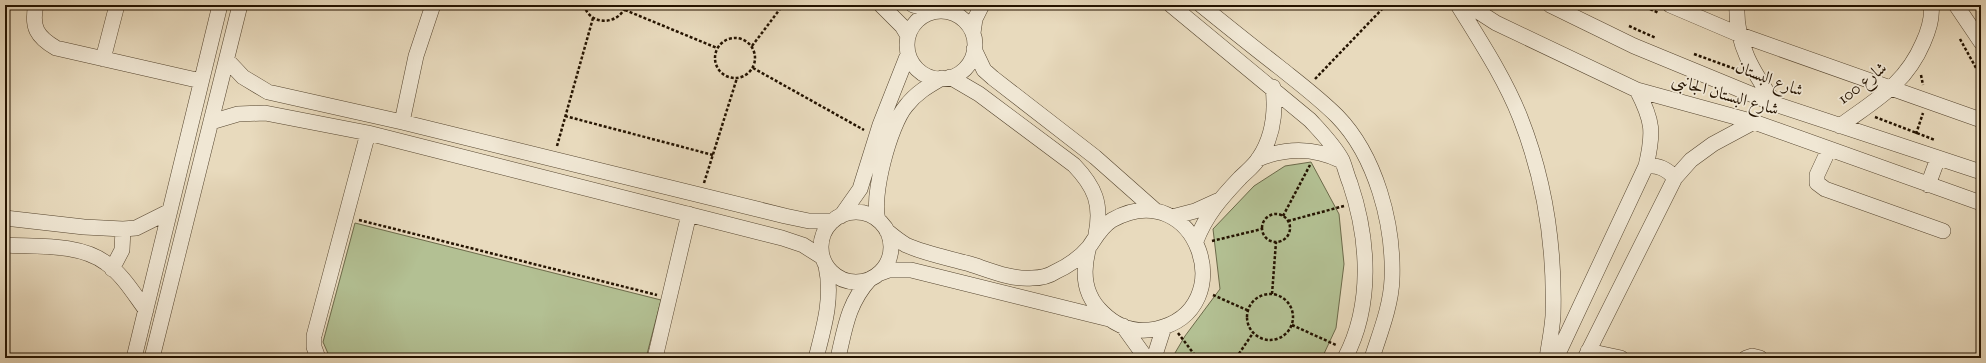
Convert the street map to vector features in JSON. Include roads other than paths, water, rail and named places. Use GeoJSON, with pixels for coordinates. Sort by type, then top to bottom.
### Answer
{"type":"FeatureCollection","features":[{"type":"Feature","properties":{"kind":"street"},"geometry":{"type":"LineString","coordinates":[[36,5],[32,20],[37,32],[45,42],[56,48],[103,60],[201,81]]}},
{"type":"Feature","properties":{"kind":"street"},"geometry":{"type":"LineString","coordinates":[[103,60],[118,5]]}},
{"type":"Feature","properties":{"kind":"street"},"geometry":{"type":"LineString","coordinates":[[134,358],[220,5]]}},
{"type":"Feature","properties":{"kind":"street"},"geometry":{"type":"LineString","coordinates":[[152,358],[240,5]]}},
{"type":"Feature","properties":{"kind":"street"},"geometry":{"type":"LineString","coordinates":[[402,122],[416,56],[434,5]]}},
{"type":"Feature","properties":{"kind":"street"},"geometry":{"type":"LineString","coordinates":[[913,5],[944,9],[951,12],[964,20],[973,33]]}},
{"type":"Feature","properties":{"kind":"street"},"geometry":{"type":"LineString","coordinates":[[982,5],[975,19],[973,33],[974,49],[978,60],[993,78],[1095,157],[1156,211]]}},
{"type":"Feature","properties":{"kind":"street"},"geometry":{"type":"LineString","coordinates":[[1171,5],[1273,87],[1310,120],[1330,142],[1342,161],[1357,206],[1365,249],[1364,296],[1357,327],[1346,354]]}},
{"type":"Feature","properties":{"kind":"street"},"geometry":{"type":"LineString","coordinates":[[1200,5],[1306,88],[1338,117],[1350,132],[1370,166],[1383,202],[1391,241],[1392,280],[1385,317],[1372,358]]}},
{"type":"Feature","properties":{"kind":"street"},"geometry":{"type":"LineString","coordinates":[[1458,5],[1489,55],[1520,116],[1541,181],[1552,249],[1553,317],[1547,358]]}},
{"type":"Feature","properties":{"kind":"street","name":"شارع البستان الجانبى"},"geometry":{"type":"LineString","coordinates":[[1468,5],[1496,23],[1637,90],[1754,122],[1981,203]]}},
{"type":"Feature","properties":{"kind":"street","name":"شارع البستان"},"geometry":{"type":"LineString","coordinates":[[1550,5],[1634,46],[1775,104],[1981,172]]}},
{"type":"Feature","properties":{"kind":"street"},"geometry":{"type":"LineString","coordinates":[[1737,5],[1738,34],[1742,47],[1775,104]]}},
{"type":"Feature","properties":{"kind":"street","name":"شارع 100"},"geometry":{"type":"LineString","coordinates":[[1840,126],[1905,76],[1918,56],[1928,32],[1932,5]]}},
{"type":"Feature","properties":{"kind":"street"},"geometry":{"type":"LineString","coordinates":[[1956,5],[1981,42]]}},
{"type":"Feature","properties":{"kind":"street"},"geometry":{"type":"LineString","coordinates":[[886,7],[902,26],[908,36]]}},
{"type":"Feature","properties":{"kind":"street"},"geometry":{"type":"LineString","coordinates":[[816,358],[829,307],[829,280],[824,262],[822,237],[860,189],[888,100],[908,54],[908,36],[914,24],[923,16],[944,9]]}},
{"type":"Feature","properties":{"kind":"street","name":"شارع البستان"},"geometry":{"type":"LineString","coordinates":[[1668,10],[1981,120]]}},
{"type":"Feature","properties":{"kind":"street"},"geometry":{"type":"LineString","coordinates":[[1229,52],[1241,37]]}},
{"type":"Feature","properties":{"kind":"street"},"geometry":{"type":"LineString","coordinates":[[838,358],[849,312],[861,289],[874,276],[889,257],[891,247],[882,225],[875,199],[886,153],[897,120],[915,95],[946,78],[957,74],[969,64],[974,49]]}},
{"type":"Feature","properties":{"kind":"street"},"geometry":{"type":"LineString","coordinates":[[908,54],[913,64],[921,72],[931,77],[946,78],[979,94],[1074,165],[1084,175],[1093,189],[1098,204],[1099,219],[1084,263],[1086,284],[1089,295],[1098,309],[1116,323],[1146,358]]}},
{"type":"Feature","properties":{"kind":"street"},"geometry":{"type":"LineString","coordinates":[[211,122],[238,114],[265,113],[368,133],[793,241],[824,262],[833,274],[850,282],[900,269],[911,270],[1116,323],[1136,330],[1150,330],[1167,325],[1183,315],[1193,304],[1200,290],[1204,275],[1203,259],[1197,243],[1186,227],[1172,217],[1156,211],[1139,210],[1123,214],[1108,222],[1073,263],[1053,274],[1031,279],[1010,276],[914,248],[895,238],[869,215],[860,212],[837,218],[815,221],[797,219],[700,196],[460,136],[262,89],[243,77],[227,60]]}},
{"type":"Feature","properties":{"kind":"street"},"geometry":{"type":"LineString","coordinates":[[1197,243],[1205,220],[1217,201],[1258,159],[1269,137],[1272,124],[1274,100],[1273,87]]}},
{"type":"Feature","properties":{"kind":"street"},"geometry":{"type":"LineString","coordinates":[[256,113],[262,89]]}},
{"type":"Feature","properties":{"kind":"street"},"geometry":{"type":"LineString","coordinates":[[1556,358],[1646,166],[1652,139],[1647,111],[1637,90]]}},
{"type":"Feature","properties":{"kind":"street"},"geometry":{"type":"LineString","coordinates":[[1621,358],[1587,354],[1675,178],[1691,160],[1713,144],[1754,122]]}},
{"type":"Feature","properties":{"kind":"street"},"geometry":{"type":"LineString","coordinates":[[318,358],[314,347],[314,336],[368,133]]}},
{"type":"Feature","properties":{"kind":"street"},"geometry":{"type":"LineString","coordinates":[[454,155],[460,136]]}},
{"type":"Feature","properties":{"kind":"street"},"geometry":{"type":"LineString","coordinates":[[1258,159],[1269,154],[1294,149],[1318,151],[1342,161]]}},
{"type":"Feature","properties":{"kind":"street"},"geometry":{"type":"LineString","coordinates":[[1829,149],[1816,175],[1818,183],[1825,189],[1943,231]]}},
{"type":"Feature","properties":{"kind":"street"},"geometry":{"type":"LineString","coordinates":[[1928,185],[1938,158]]}},
{"type":"Feature","properties":{"kind":"street"},"geometry":{"type":"LineString","coordinates":[[1646,166],[1660,166],[1666,169],[1675,178]]}},
{"type":"Feature","properties":{"kind":"street"},"geometry":{"type":"LineString","coordinates":[[1172,217],[1195,211],[1217,201]]}},
{"type":"Feature","properties":{"kind":"street"},"geometry":{"type":"LineString","coordinates":[[1357,206],[1383,202]]}},
{"type":"Feature","properties":{"kind":"street"},"geometry":{"type":"LineString","coordinates":[[5,218],[84,227],[123,229],[136,228],[170,211]]}},
{"type":"Feature","properties":{"kind":"street"},"geometry":{"type":"LineString","coordinates":[[655,358],[689,214]]}},
{"type":"Feature","properties":{"kind":"street"},"geometry":{"type":"LineString","coordinates":[[112,269],[122,250],[123,229]]}},
{"type":"Feature","properties":{"kind":"street"},"geometry":{"type":"LineString","coordinates":[[5,245],[60,248],[86,253],[106,263],[120,275],[146,310]]}},
{"type":"Feature","properties":{"kind":"street"},"geometry":{"type":"LineString","coordinates":[[1154,358],[1167,325]]}},
{"type":"Feature","properties":{"kind":"street"},"geometry":{"type":"LineString","coordinates":[[1746,358],[1752,356],[1760,358]]}}]}
